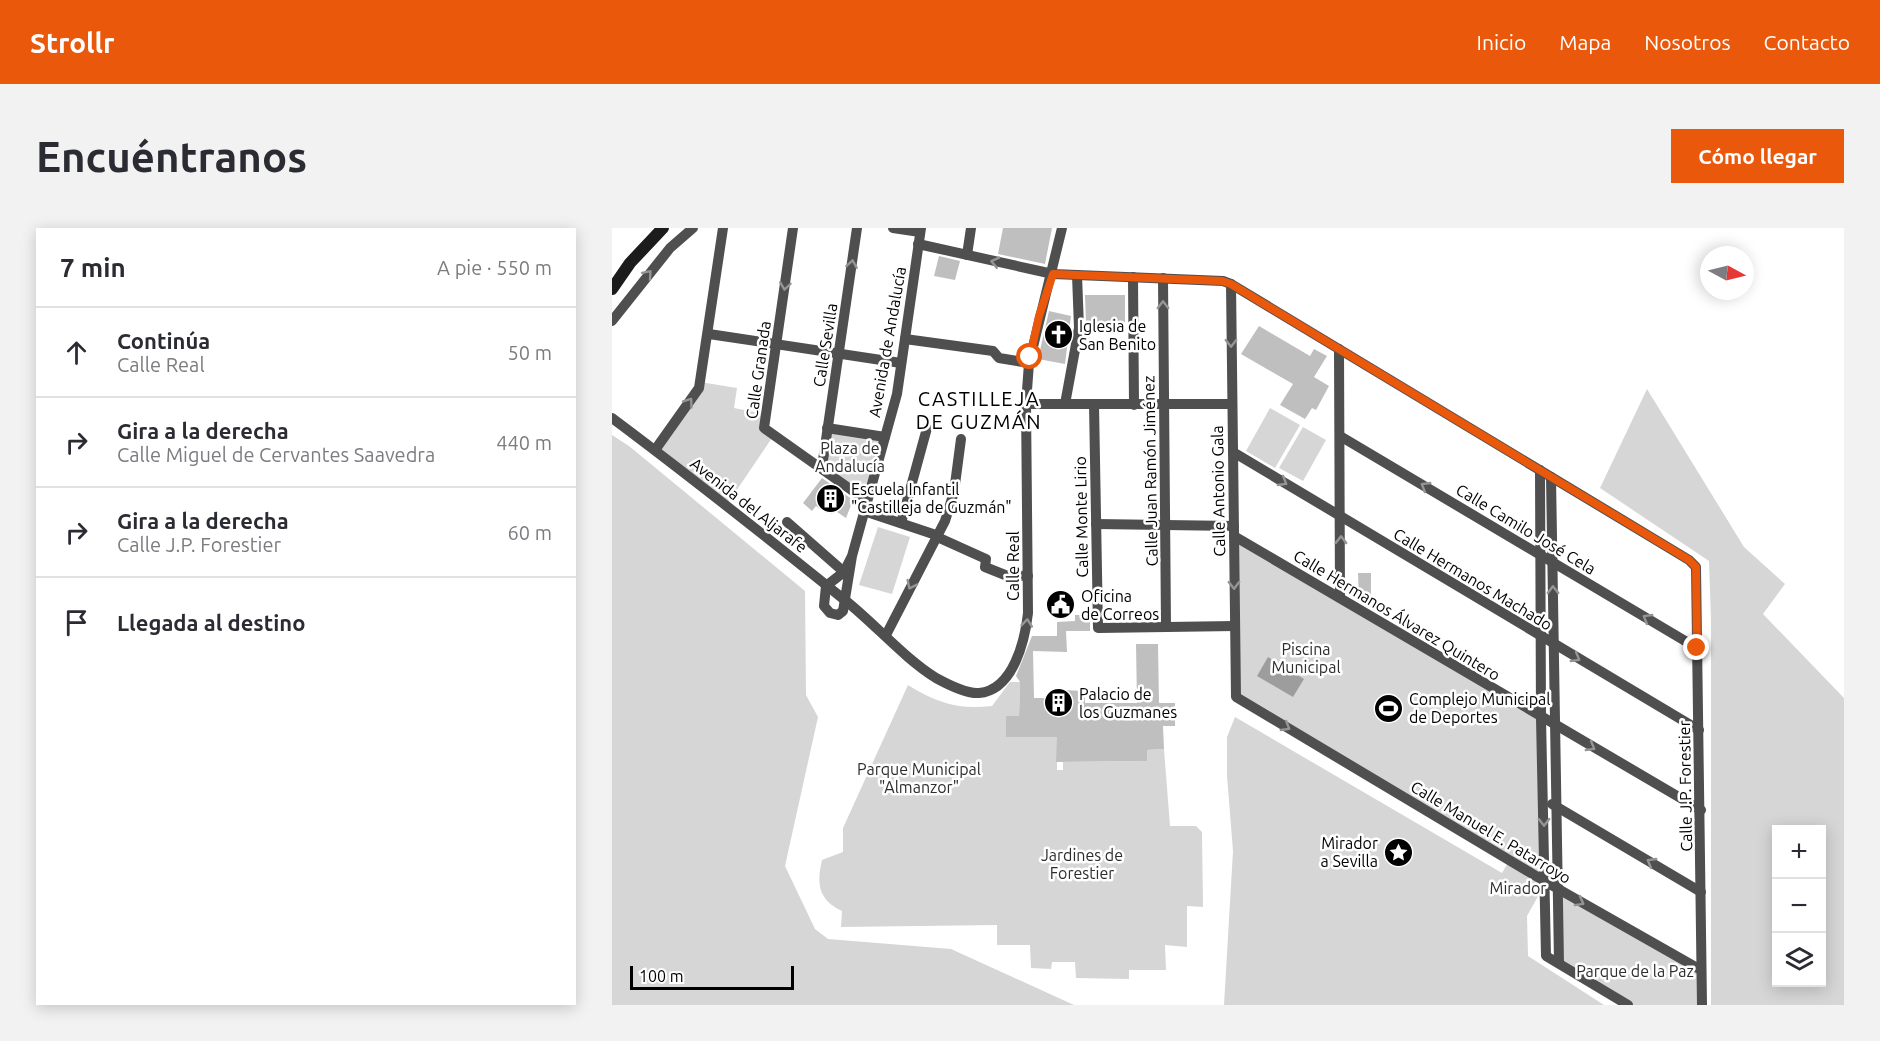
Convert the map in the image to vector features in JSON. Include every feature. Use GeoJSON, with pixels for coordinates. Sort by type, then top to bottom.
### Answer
{"type":"FeatureCollection","features":[{"type":"Feature","properties":{"kind":"main road"},"geometry":{"type":"LineString","coordinates":[[612,289],[630,263],[663,228]]}},
{"type":"Feature","properties":{"kind":"street"},"geometry":{"type":"LineString","coordinates":[[612,321],[662,257],[693,228]]}},
{"type":"Feature","properties":{"kind":"street"},"geometry":{"type":"LineString","coordinates":[[655,450],[699,388],[709,334],[723,228]]}},
{"type":"Feature","properties":{"kind":"street","name":"Calle Granada"},"geometry":{"type":"LineString","coordinates":[[793,228],[764,428],[822,467],[866,506],[986,559],[985,567],[1005,575],[1028,576]]}},
{"type":"Feature","properties":{"kind":"street","name":"Calle Sevilla"},"geometry":{"type":"LineString","coordinates":[[822,467],[857,228]]}},
{"type":"Feature","properties":{"kind":"street"},"geometry":{"type":"LineString","coordinates":[[893,228],[921,230]]}},
{"type":"Feature","properties":{"kind":"street"},"geometry":{"type":"LineString","coordinates":[[967,255],[971,228]]}},
{"type":"Feature","properties":{"kind":"street","name":"Calle Real"},"geometry":{"type":"LineString","coordinates":[[1006,676],[1018,658],[1026,633],[1028,576],[1026,404],[1029,363],[1039,316],[1053,274],[1062,228]]}},
{"type":"Feature","properties":{"kind":"street","name":"Avenida de Andalucía"},"geometry":{"type":"LineString","coordinates":[[844,600],[852,556],[897,394],[921,230]]}},
{"type":"Feature","properties":{"kind":"street"},"geometry":{"type":"LineString","coordinates":[[918,244],[1053,274],[1222,281],[1231,284],[1551,477],[1559,963]]}},
{"type":"Feature","properties":{"kind":"street"},"geometry":{"type":"LineString","coordinates":[[1065,404],[1079,328],[1077,275]]}},
{"type":"Feature","properties":{"kind":"street"},"geometry":{"type":"LineString","coordinates":[[1133,277],[1134,405]]}},
{"type":"Feature","properties":{"kind":"street","name":"Calle Juan Ramón Jiménez"},"geometry":{"type":"LineString","coordinates":[[1163,278],[1166,627]]}},
{"type":"Feature","properties":{"kind":"street","name":"Calle Antonio Gala"},"geometry":{"type":"LineString","coordinates":[[1231,284],[1236,697]]}},
{"type":"Feature","properties":{"kind":"street"},"geometry":{"type":"LineString","coordinates":[[709,334],[901,363]]}},
{"type":"Feature","properties":{"kind":"street"},"geometry":{"type":"LineString","coordinates":[[904,339],[993,351],[999,358],[1029,363]]}},
{"type":"Feature","properties":{"kind":"street"},"geometry":{"type":"LineString","coordinates":[[1339,350],[1340,598]]}},
{"type":"Feature","properties":{"kind":"street"},"geometry":{"type":"LineString","coordinates":[[1026,404],[1232,404]]}},
{"type":"Feature","properties":{"kind":"street","name":"Calle Monte Lirio"},"geometry":{"type":"LineString","coordinates":[[1094,404],[1098,628],[1166,627]]}},
{"type":"Feature","properties":{"kind":"street","name":"Avenida del Aljarafe"},"geometry":{"type":"LineString","coordinates":[[612,418],[866,617],[937,678],[966,691],[979,693],[990,690],[1006,676]]}},
{"type":"Feature","properties":{"kind":"street"},"geometry":{"type":"LineString","coordinates":[[612,424],[634,434]]}},
{"type":"Feature","properties":{"kind":"street"},"geometry":{"type":"LineString","coordinates":[[827,428],[885,437]]}},
{"type":"Feature","properties":{"kind":"street"},"geometry":{"type":"LineString","coordinates":[[901,523],[927,428]]}},
{"type":"Feature","properties":{"kind":"street","name":"Calle Camilo José Cela"},"geometry":{"type":"LineString","coordinates":[[1340,436],[1697,648]]}},
{"type":"Feature","properties":{"kind":"street"},"geometry":{"type":"LineString","coordinates":[[886,635],[935,536],[945,521],[954,492],[961,439]]}},
{"type":"Feature","properties":{"kind":"street","name":"Calle Hermanos Machado"},"geometry":{"type":"LineString","coordinates":[[1233,452],[1541,638],[1699,730]]}},
{"type":"Feature","properties":{"kind":"street"},"geometry":{"type":"LineString","coordinates":[[1540,470],[1541,718],[1546,956],[1628,1005]]}},
{"type":"Feature","properties":{"kind":"street","name":"Calle J.P. Forestier"},"geometry":{"type":"LineString","coordinates":[[1551,477],[1689,560],[1696,567],[1701,810],[1701,1005]]}},
{"type":"Feature","properties":{"kind":"street"},"geometry":{"type":"LineString","coordinates":[[787,522],[844,572]]}},
{"type":"Feature","properties":{"kind":"street"},"geometry":{"type":"LineString","coordinates":[[1096,524],[1234,531]]}},
{"type":"Feature","properties":{"kind":"street","name":"Calle Hermanos Álvarez Quintero"},"geometry":{"type":"LineString","coordinates":[[1234,531],[1340,598],[1701,810]]}},
{"type":"Feature","properties":{"kind":"street"},"geometry":{"type":"LineString","coordinates":[[844,600],[843,611],[838,615],[830,613],[824,606],[826,586],[844,572],[852,556]]}},
{"type":"Feature","properties":{"kind":"street"},"geometry":{"type":"LineString","coordinates":[[1166,627],[1235,626]]}},
{"type":"Feature","properties":{"kind":"street","name":"Calle Manuel E. Patarroyo"},"geometry":{"type":"LineString","coordinates":[[1236,697],[1545,882],[1701,970]]}},
{"type":"Feature","properties":{"kind":"street"},"geometry":{"type":"LineString","coordinates":[[1544,799],[1701,892]]}},
{"type":"Feature","properties":{"kind":"green space"},"geometry":{"type":"Polygon","coordinates":[[[700,382],[737,388],[734,408],[766,414],[764,428],[774,435],[726,506],[655,450],[700,382]]]}},
{"type":"Feature","properties":{"kind":"green space"},"geometry":{"type":"Polygon","coordinates":[[[1647,389],[1744,547],[1785,584],[1763,614],[1844,698],[1844,1005],[1711,1005],[1709,561],[1600,488],[1647,389]]]}},
{"type":"Feature","properties":{"kind":"green space"},"geometry":{"type":"Polygon","coordinates":[[[1270,408],[1300,425],[1275,468],[1246,451],[1270,408]]]}},
{"type":"Feature","properties":{"kind":"green space"},"geometry":{"type":"Polygon","coordinates":[[[1303,427],[1326,440],[1303,481],[1279,468],[1303,427]]]}},
{"type":"Feature","properties":{"kind":"green space","name":"Plaza de Andalucía"},"geometry":{"type":"Polygon","coordinates":[[[827,428],[885,437],[867,501],[822,467],[827,428]]]}},
{"type":"Feature","properties":{"kind":"green space"},"geometry":{"type":"Polygon","coordinates":[[[612,435],[629,446],[805,591],[806,695],[818,717],[785,866],[815,929],[828,939],[951,949],[1074,1005],[612,1005],[612,435]]]}},
{"type":"Feature","properties":{"kind":"green space"},"geometry":{"type":"Polygon","coordinates":[[[878,527],[910,537],[892,594],[859,585],[878,527]]]}},
{"type":"Feature","properties":{"kind":"green space"},"geometry":{"type":"Polygon","coordinates":[[[1234,536],[1541,718],[1546,882],[1527,916],[1528,956],[1604,1005],[1224,1005],[1233,851],[1227,776],[1227,737],[1235,717],[1502,873],[1509,861],[1236,697],[1234,536]]]}},
{"type":"Feature","properties":{"kind":"green space","name":"Jardines de Forestier"},"geometry":{"type":"Polygon","coordinates":[[[1010,682],[1020,682],[1019,716],[1006,716],[1006,737],[1057,737],[1057,770],[1063,770],[1063,762],[1147,761],[1147,750],[1164,749],[1170,826],[1196,826],[1202,832],[1203,907],[1187,906],[1187,947],[1165,945],[1166,970],[1129,970],[1129,979],[1076,978],[1075,962],[1052,962],[1051,969],[1031,968],[1030,945],[997,945],[997,925],[841,927],[842,911],[824,897],[819,877],[822,860],[843,852],[843,828],[908,685],[948,704],[980,707],[992,706],[1010,682]]]}},
{"type":"Feature","properties":{"kind":"green space","name":"Parque de la Paz"},"geometry":{"type":"Polygon","coordinates":[[[1558,889],[1701,970],[1701,1005],[1628,1005],[1559,963],[1558,889]]]}},
{"type":"Feature","properties":{"kind":"shaded area"},"geometry":{"type":"Polygon","coordinates":[[[1268,657],[1304,679],[1293,697],[1257,676],[1268,657]]]}},
{"type":"Feature","properties":{"kind":"building"},"geometry":{"type":"Polygon","coordinates":[[[1003,228],[1052,228],[1045,264],[998,254],[1003,228]]]}},
{"type":"Feature","properties":{"kind":"building"},"geometry":{"type":"Polygon","coordinates":[[[939,256],[960,261],[955,280],[934,276],[939,256]]]}},
{"type":"Feature","properties":{"kind":"building"},"geometry":{"type":"Polygon","coordinates":[[[1085,295],[1125,295],[1125,323],[1086,323],[1085,295]]]}},
{"type":"Feature","properties":{"kind":"building","name":"Iglesia de San Benito"},"geometry":{"type":"Polygon","coordinates":[[[1049,311],[1071,316],[1065,364],[1038,359],[1049,311]]]}},
{"type":"Feature","properties":{"kind":"building"},"geometry":{"type":"Polygon","coordinates":[[[1259,326],[1310,356],[1314,349],[1327,356],[1314,377],[1329,386],[1316,410],[1312,408],[1305,419],[1280,405],[1293,384],[1241,354],[1259,326]]]}},
{"type":"Feature","properties":{"kind":"building","name":"Escuela Infantil \"Castilleja de Guzmán\""},"geometry":{"type":"Polygon","coordinates":[[[822,478],[853,500],[846,518],[834,510],[832,514],[816,506],[812,511],[803,503],[822,478]]]}},
{"type":"Feature","properties":{"kind":"building"},"geometry":{"type":"Polygon","coordinates":[[[1358,573],[1371,573],[1371,608],[1359,601],[1358,573]]]}},
{"type":"Feature","properties":{"kind":"building","name":"Palacio de los Guzmanes"},"geometry":{"type":"Polygon","coordinates":[[[1075,615],[1090,615],[1090,631],[1066,631],[1067,652],[1033,651],[1034,698],[1062,698],[1062,690],[1085,691],[1085,703],[1137,703],[1136,644],[1158,644],[1159,703],[1175,703],[1175,726],[1163,726],[1164,749],[1147,750],[1147,761],[1056,762],[1057,737],[1006,737],[1006,716],[1019,716],[1020,682],[1016,676],[1032,636],[1057,636],[1057,622],[1075,621],[1075,615]]]}},
{"type":"Feature","properties":{"kind":"place","name":"Iglesia de San Benito"},"geometry":{"type":"Point","coordinates":[1058,335]}},
{"type":"Feature","properties":{"kind":"place","name":"Escuela Infantil \"Castilleja de Guzmán\""},"geometry":{"type":"Point","coordinates":[830,498]}},
{"type":"Feature","properties":{"kind":"place","name":"Oficina de Correos"},"geometry":{"type":"Point","coordinates":[1060,605]}},
{"type":"Feature","properties":{"kind":"place","name":"Palacio de los Guzmanes"},"geometry":{"type":"Point","coordinates":[1058,703]}},
{"type":"Feature","properties":{"kind":"place","name":"Complejo Municipal de Deportes"},"geometry":{"type":"Point","coordinates":[1388,708]}},
{"type":"Feature","properties":{"kind":"place","name":"Mirador a Sevilla"},"geometry":{"type":"Point","coordinates":[1399,852]}},
{"type":"Feature","properties":{"kind":"district","name":"CASTILLEJA DE GUZMÁN"},"geometry":{"type":"Point","coordinates":[979,410]}},
{"type":"Feature","properties":{"kind":"route"},"geometry":{"type":"LineString","coordinates":[[1030,357],[1039,316],[1053,274],[1222,281],[1231,284],[1689,560],[1696,567],[1697,648]]}},
{"type":"Feature","properties":{"kind":"park label","name":"Piscina Municipal"},"geometry":{"type":"Point","coordinates":[1306,658]}},
{"type":"Feature","properties":{"kind":"park label","name":"Parque Municipal \"Almanzor\""},"geometry":{"type":"Point","coordinates":[919,778]}},
{"type":"Feature","properties":{"kind":"park label","name":"Mirador"},"geometry":{"type":"Point","coordinates":[1518,888]}}]}
